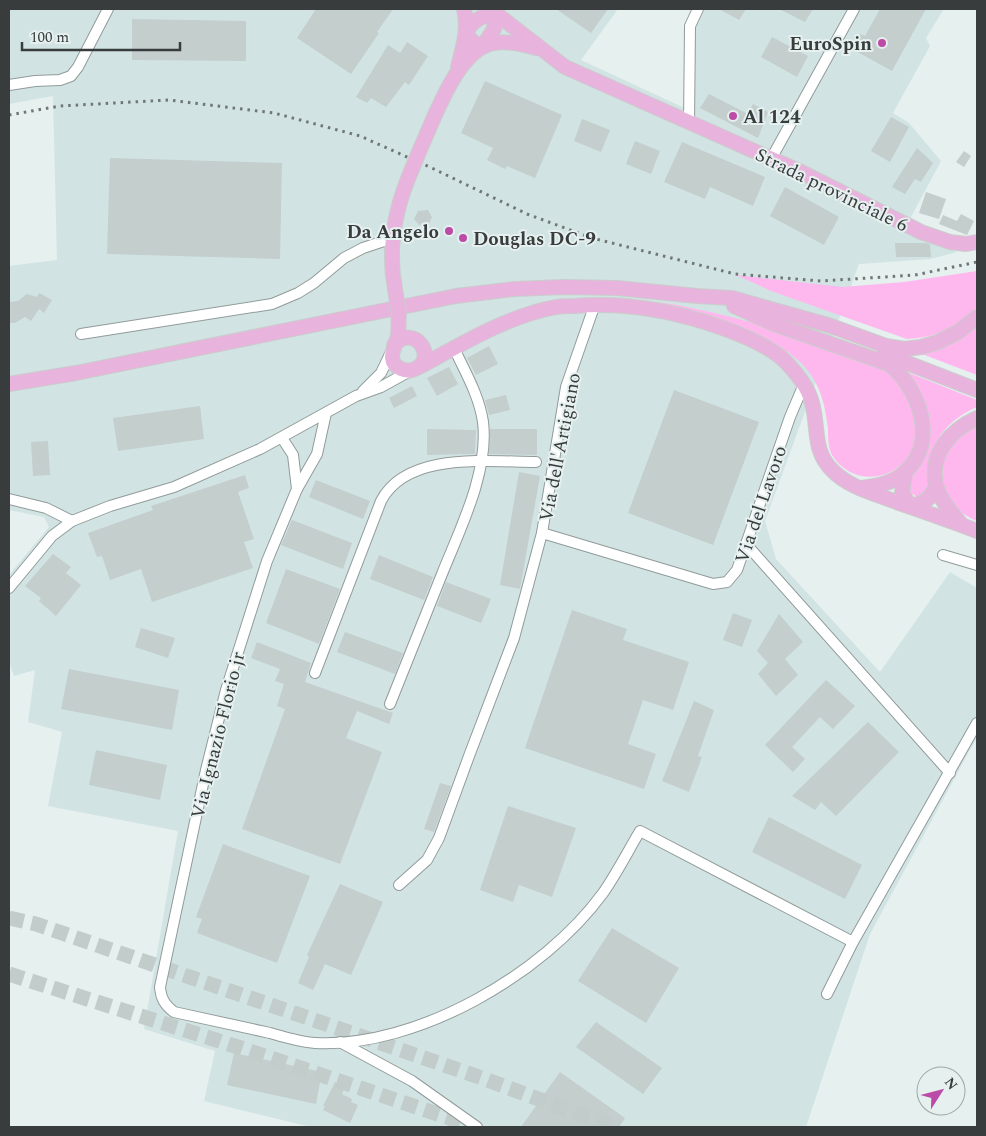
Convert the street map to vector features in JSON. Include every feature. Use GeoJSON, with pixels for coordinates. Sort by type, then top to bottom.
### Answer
{"type":"FeatureCollection","features":[{"type":"Feature","properties":{"kind":"main road"},"geometry":{"type":"LineString","coordinates":[[464,9],[466,33],[471,41],[476,44],[483,46],[507,42],[540,48]]}},
{"type":"Feature","properties":{"kind":"main road"},"geometry":{"type":"LineString","coordinates":[[456,73],[468,58],[483,46],[494,29],[492,11],[469,26],[456,73],[421,146],[401,194],[391,258],[399,315],[398,336],[392,356],[396,365],[405,370],[414,369],[510,321],[558,306],[596,304],[630,306],[679,314],[724,328],[764,346],[784,361],[804,384],[812,403],[818,445],[823,457],[836,474],[860,488],[977,531]]}},
{"type":"Feature","properties":{"kind":"main road","name":"Strada provinciale 6"},"geometry":{"type":"LineString","coordinates":[[492,11],[565,67],[832,187],[921,232],[950,242],[966,244],[977,242]]}},
{"type":"Feature","properties":{"kind":"main road"},"geometry":{"type":"LineString","coordinates":[[9,384],[86,371],[456,296],[514,289],[565,287],[618,288],[732,298],[828,326],[886,346],[904,349],[938,342],[958,332],[977,317]]}},
{"type":"Feature","properties":{"kind":"main road"},"geometry":{"type":"LineString","coordinates":[[697,296],[826,333],[977,390]]}},
{"type":"Feature","properties":{"kind":"main road"},"geometry":{"type":"LineString","coordinates":[[734,306],[774,324],[889,364],[900,373],[915,396],[922,414],[922,440],[916,459],[905,473],[882,484],[860,488]]}},
{"type":"Feature","properties":{"kind":"main road"},"geometry":{"type":"LineString","coordinates":[[399,315],[409,333],[418,342],[425,354],[422,363],[414,369]]}},
{"type":"Feature","properties":{"kind":"main road"},"geometry":{"type":"LineString","coordinates":[[393,348],[403,338],[438,349],[454,348]]}},
{"type":"Feature","properties":{"kind":"main road"},"geometry":{"type":"LineString","coordinates":[[961,525],[948,508],[936,486],[935,468],[938,452],[946,438],[960,427],[977,418]]}},
{"type":"Feature","properties":{"kind":"main road"},"geometry":{"type":"LineString","coordinates":[[905,473],[902,494],[910,506]]}},
{"type":"Feature","properties":{"kind":"main road"},"geometry":{"type":"LineString","coordinates":[[910,506],[922,504],[932,494],[936,486]]}},
{"type":"Feature","properties":{"kind":"street"},"geometry":{"type":"LineString","coordinates":[[9,85],[60,80],[71,76],[78,67],[108,9]]}},
{"type":"Feature","properties":{"kind":"street"},"geometry":{"type":"LineString","coordinates":[[689,123],[690,26],[698,9]]}},
{"type":"Feature","properties":{"kind":"street"},"geometry":{"type":"LineString","coordinates":[[771,159],[854,9]]}},
{"type":"Feature","properties":{"kind":"street"},"geometry":{"type":"LineString","coordinates":[[81,334],[272,304],[298,293],[314,283],[344,258],[363,248],[393,238]]}},
{"type":"Feature","properties":{"kind":"street","name":"Via dell'Artigiano"},"geometry":{"type":"LineString","coordinates":[[399,885],[427,860],[439,838],[514,638],[542,534],[566,387],[596,304]]}},
{"type":"Feature","properties":{"kind":"street"},"geometry":{"type":"LineString","coordinates":[[9,588],[52,536],[72,521],[110,506],[174,487],[282,438],[356,396],[381,373],[393,348]]}},
{"type":"Feature","properties":{"kind":"street"},"geometry":{"type":"LineString","coordinates":[[390,704],[470,502],[480,462],[483,422],[480,406],[454,348]]}},
{"type":"Feature","properties":{"kind":"street"},"geometry":{"type":"LineString","coordinates":[[356,396],[381,387],[414,369]]}},
{"type":"Feature","properties":{"kind":"street","name":"Via del Lavoro"},"geometry":{"type":"LineString","coordinates":[[542,534],[714,584],[727,582],[737,570],[790,417],[804,384]]}},
{"type":"Feature","properties":{"kind":"street","name":"Via Ignazio Florio jr"},"geometry":{"type":"LineString","coordinates":[[326,413],[317,454],[296,489],[267,561],[226,690],[206,770],[160,987],[161,997],[174,1012],[313,1043],[340,1042]]}},
{"type":"Feature","properties":{"kind":"street"},"geometry":{"type":"LineString","coordinates":[[282,438],[293,455],[296,489]]}},
{"type":"Feature","properties":{"kind":"street"},"geometry":{"type":"LineString","coordinates":[[315,673],[385,493],[393,484],[417,471],[447,463],[536,462]]}},
{"type":"Feature","properties":{"kind":"street"},"geometry":{"type":"LineString","coordinates":[[9,499],[46,508],[72,521]]}},
{"type":"Feature","properties":{"kind":"street"},"geometry":{"type":"LineString","coordinates":[[746,544],[950,773]]}},
{"type":"Feature","properties":{"kind":"street"},"geometry":{"type":"LineString","coordinates":[[943,555],[977,565]]}},
{"type":"Feature","properties":{"kind":"street"},"geometry":{"type":"LineString","coordinates":[[827,994],[853,942],[977,723]]}},
{"type":"Feature","properties":{"kind":"street"},"geometry":{"type":"LineString","coordinates":[[340,1042],[378,1038],[413,1027],[452,1012],[496,989],[538,958],[573,928],[603,893],[640,831],[853,942]]}},
{"type":"Feature","properties":{"kind":"street"},"geometry":{"type":"LineString","coordinates":[[340,1042],[412,1081],[477,1127]]}},
{"type":"Feature","properties":{"kind":"shaded area"},"geometry":{"type":"Polygon","coordinates":[[[9,9],[618,9],[581,60],[693,112],[693,27],[701,9],[944,9],[926,38],[930,46],[893,113],[909,123],[941,161],[904,230],[957,252],[930,259],[859,264],[765,521],[776,559],[880,672],[950,572],[977,588],[977,737],[870,934],[806,1127],[311,1127],[204,1101],[215,1051],[144,1029],[178,831],[48,806],[62,732],[28,722],[35,670],[14,676],[9,661],[9,575],[49,527],[44,517],[9,510],[9,266],[57,260],[53,96],[9,104],[9,9]]]}},
{"type":"Feature","properties":{"kind":"shaded area"},"geometry":{"type":"Polygon","coordinates":[[[977,271],[977,308],[945,331],[907,339],[771,291],[736,275],[843,287],[904,282],[977,271]]]}},
{"type":"Feature","properties":{"kind":"shaded area"},"geometry":{"type":"Polygon","coordinates":[[[657,302],[685,306],[795,334],[892,372],[914,407],[916,440],[912,452],[900,466],[880,476],[869,477],[849,471],[832,455],[825,410],[820,392],[812,376],[799,361],[784,349],[750,331],[657,302]]]}},
{"type":"Feature","properties":{"kind":"shaded area"},"geometry":{"type":"Polygon","coordinates":[[[977,324],[977,375],[922,354],[951,344],[977,324]]]}},
{"type":"Feature","properties":{"kind":"shaded area"},"geometry":{"type":"Polygon","coordinates":[[[907,372],[977,400],[977,407],[963,414],[950,424],[940,436],[931,459],[930,489],[919,498],[909,492],[910,483],[929,433],[930,425],[924,401],[907,372]]]}},
{"type":"Feature","properties":{"kind":"shaded area"},"geometry":{"type":"Polygon","coordinates":[[[977,423],[977,521],[960,512],[952,503],[944,487],[942,468],[951,443],[959,434],[977,423]]]}},
{"type":"Feature","properties":{"kind":"building"},"geometry":{"type":"Polygon","coordinates":[[[316,9],[393,9],[351,74],[297,38],[316,9]]]}},
{"type":"Feature","properties":{"kind":"building"},"geometry":{"type":"Polygon","coordinates":[[[556,9],[608,9],[591,33],[556,9]]]}},
{"type":"Feature","properties":{"kind":"building"},"geometry":{"type":"Polygon","coordinates":[[[719,9],[746,9],[739,20],[719,9]]]}},
{"type":"Feature","properties":{"kind":"building"},"geometry":{"type":"Polygon","coordinates":[[[779,9],[813,9],[805,22],[779,9]]]}},
{"type":"Feature","properties":{"kind":"building","name":"EuroSpin"},"geometry":{"type":"Polygon","coordinates":[[[880,9],[926,9],[892,71],[852,49],[860,34],[865,36],[880,9]]]}},
{"type":"Feature","properties":{"kind":"building"},"geometry":{"type":"Polygon","coordinates":[[[132,19],[246,21],[246,61],[132,60],[132,19]]]}},
{"type":"Feature","properties":{"kind":"building"},"geometry":{"type":"Polygon","coordinates":[[[772,37],[808,56],[797,77],[761,57],[772,37]]]}},
{"type":"Feature","properties":{"kind":"building"},"geometry":{"type":"Polygon","coordinates":[[[407,42],[428,56],[409,85],[405,82],[386,107],[371,98],[367,103],[356,97],[388,45],[400,53],[407,42]]]}},
{"type":"Feature","properties":{"kind":"building"},"geometry":{"type":"Polygon","coordinates":[[[485,81],[562,115],[535,178],[507,166],[505,169],[487,160],[493,148],[461,133],[485,81]]]}},
{"type":"Feature","properties":{"kind":"building"},"geometry":{"type":"Polygon","coordinates":[[[709,94],[748,114],[753,104],[768,112],[758,138],[700,108],[709,94]]]}},
{"type":"Feature","properties":{"kind":"building"},"geometry":{"type":"Polygon","coordinates":[[[891,117],[909,127],[890,162],[871,151],[891,117]]]}},
{"type":"Feature","properties":{"kind":"building"},"geometry":{"type":"Polygon","coordinates":[[[582,119],[610,130],[601,152],[574,141],[582,119]]]}},
{"type":"Feature","properties":{"kind":"building"},"geometry":{"type":"Polygon","coordinates":[[[635,141],[660,151],[651,174],[626,164],[635,141]]]}},
{"type":"Feature","properties":{"kind":"building"},"geometry":{"type":"Polygon","coordinates":[[[682,142],[765,177],[753,206],[710,187],[705,199],[664,182],[682,142]]]}},
{"type":"Feature","properties":{"kind":"building"},"geometry":{"type":"Polygon","coordinates":[[[917,148],[933,163],[921,182],[915,179],[905,194],[892,187],[917,148]]]}},
{"type":"Feature","properties":{"kind":"building"},"geometry":{"type":"Polygon","coordinates":[[[964,151],[971,156],[964,167],[956,162],[964,151]]]}},
{"type":"Feature","properties":{"kind":"building"},"geometry":{"type":"Polygon","coordinates":[[[110,158],[282,163],[280,259],[107,254],[110,158]]]}},
{"type":"Feature","properties":{"kind":"building"},"geometry":{"type":"Polygon","coordinates":[[[785,187],[839,217],[824,245],[770,216],[785,187]]]}},
{"type":"Feature","properties":{"kind":"building"},"geometry":{"type":"Polygon","coordinates":[[[926,192],[946,199],[939,219],[919,213],[926,192]]]}},
{"type":"Feature","properties":{"kind":"building"},"geometry":{"type":"Polygon","coordinates":[[[428,210],[432,217],[429,224],[419,225],[414,219],[418,211],[428,210]]]}},
{"type":"Feature","properties":{"kind":"building"},"geometry":{"type":"Polygon","coordinates":[[[961,214],[974,221],[967,235],[939,224],[943,215],[957,221],[961,214]]]}},
{"type":"Feature","properties":{"kind":"building"},"geometry":{"type":"Polygon","coordinates":[[[895,243],[930,244],[931,257],[896,257],[895,243]]]}},
{"type":"Feature","properties":{"kind":"building"},"geometry":{"type":"Polygon","coordinates":[[[39,293],[52,300],[44,313],[39,309],[31,321],[25,317],[15,323],[9,323],[9,302],[18,301],[27,294],[37,297],[39,293]]]}},
{"type":"Feature","properties":{"kind":"building"},"geometry":{"type":"Polygon","coordinates":[[[489,346],[498,364],[476,375],[467,358],[489,346]]]}},
{"type":"Feature","properties":{"kind":"building"},"geometry":{"type":"Polygon","coordinates":[[[449,367],[458,384],[437,396],[427,378],[449,367]]]}},
{"type":"Feature","properties":{"kind":"building"},"geometry":{"type":"Polygon","coordinates":[[[412,386],[417,396],[394,408],[389,398],[412,386]]]}},
{"type":"Feature","properties":{"kind":"building"},"geometry":{"type":"Polygon","coordinates":[[[674,390],[759,422],[713,545],[628,513],[674,390]]]}},
{"type":"Feature","properties":{"kind":"building"},"geometry":{"type":"Polygon","coordinates":[[[506,395],[510,410],[489,415],[485,400],[506,395]]]}},
{"type":"Feature","properties":{"kind":"building"},"geometry":{"type":"Polygon","coordinates":[[[200,406],[204,439],[118,451],[113,418],[200,406]]]}},
{"type":"Feature","properties":{"kind":"building"},"geometry":{"type":"Polygon","coordinates":[[[427,429],[476,430],[475,454],[427,455],[427,429]]]}},
{"type":"Feature","properties":{"kind":"building"},"geometry":{"type":"Polygon","coordinates":[[[490,429],[537,429],[537,455],[489,454],[490,429]]]}},
{"type":"Feature","properties":{"kind":"building"},"geometry":{"type":"Polygon","coordinates":[[[48,441],[50,475],[33,476],[31,442],[48,441]]]}},
{"type":"Feature","properties":{"kind":"building"},"geometry":{"type":"Polygon","coordinates":[[[519,472],[540,476],[520,589],[500,585],[519,472]]]}},
{"type":"Feature","properties":{"kind":"building"},"geometry":{"type":"Polygon","coordinates":[[[245,475],[249,488],[238,492],[254,539],[244,542],[253,568],[152,602],[141,569],[110,580],[102,556],[97,557],[88,533],[153,510],[151,506],[245,475]]]}},
{"type":"Feature","properties":{"kind":"building"},"geometry":{"type":"Polygon","coordinates":[[[316,480],[370,501],[363,519],[309,497],[316,480]]]}},
{"type":"Feature","properties":{"kind":"building"},"geometry":{"type":"Polygon","coordinates":[[[292,520],[352,543],[343,569],[281,545],[292,520]]]}},
{"type":"Feature","properties":{"kind":"building"},"geometry":{"type":"Polygon","coordinates":[[[53,554],[71,567],[66,573],[81,585],[56,616],[39,601],[41,598],[25,586],[53,554]]]}},
{"type":"Feature","properties":{"kind":"building"},"geometry":{"type":"Polygon","coordinates":[[[379,555],[433,577],[424,600],[370,579],[379,555]]]}},
{"type":"Feature","properties":{"kind":"building"},"geometry":{"type":"Polygon","coordinates":[[[286,569],[340,589],[319,644],[266,623],[286,569]]]}},
{"type":"Feature","properties":{"kind":"building"},"geometry":{"type":"Polygon","coordinates":[[[446,582],[491,599],[481,623],[437,606],[446,582]]]}},
{"type":"Feature","properties":{"kind":"building"},"geometry":{"type":"Polygon","coordinates":[[[572,610],[627,629],[623,640],[689,662],[673,710],[643,700],[628,744],[656,754],[644,789],[525,748],[572,610]]]}},
{"type":"Feature","properties":{"kind":"building"},"geometry":{"type":"Polygon","coordinates":[[[733,613],[752,620],[742,647],[723,640],[733,613]]]}},
{"type":"Feature","properties":{"kind":"building"},"geometry":{"type":"Polygon","coordinates":[[[779,614],[803,642],[785,659],[798,675],[776,696],[758,674],[768,663],[757,651],[779,614]]]}},
{"type":"Feature","properties":{"kind":"building"},"geometry":{"type":"Polygon","coordinates":[[[141,628],[175,638],[168,658],[135,647],[141,628]]]}},
{"type":"Feature","properties":{"kind":"building"},"geometry":{"type":"Polygon","coordinates":[[[345,632],[403,653],[395,674],[337,652],[345,632]]]}},
{"type":"Feature","properties":{"kind":"building"},"geometry":{"type":"Polygon","coordinates":[[[257,642],[311,663],[305,682],[393,713],[389,724],[357,711],[346,738],[382,752],[340,864],[242,829],[285,709],[277,706],[284,684],[275,681],[280,669],[251,658],[257,642]]]}},
{"type":"Feature","properties":{"kind":"building"},"geometry":{"type":"Polygon","coordinates":[[[69,669],[179,690],[172,730],[61,709],[69,669]]]}},
{"type":"Feature","properties":{"kind":"building"},"geometry":{"type":"Polygon","coordinates":[[[826,680],[855,706],[833,729],[820,717],[792,747],[805,759],[793,772],[765,745],[826,680]]]}},
{"type":"Feature","properties":{"kind":"building"},"geometry":{"type":"Polygon","coordinates":[[[694,701],[714,710],[698,756],[702,757],[689,792],[662,781],[694,701]]]}},
{"type":"Feature","properties":{"kind":"building"},"geometry":{"type":"Polygon","coordinates":[[[868,722],[899,752],[836,816],[821,802],[815,810],[792,796],[868,722]]]}},
{"type":"Feature","properties":{"kind":"building"},"geometry":{"type":"Polygon","coordinates":[[[96,750],[167,765],[160,800],[89,785],[96,750]]]}},
{"type":"Feature","properties":{"kind":"building"},"geometry":{"type":"Polygon","coordinates":[[[440,783],[451,786],[434,832],[424,829],[440,783]]]}},
{"type":"Feature","properties":{"kind":"building"},"geometry":{"type":"Polygon","coordinates":[[[508,806],[576,828],[552,897],[519,885],[513,902],[480,890],[508,806]]]}},
{"type":"Feature","properties":{"kind":"building"},"geometry":{"type":"Polygon","coordinates":[[[769,817],[862,865],[845,899],[752,852],[769,817]]]}},
{"type":"Feature","properties":{"kind":"building"},"geometry":{"type":"Polygon","coordinates":[[[223,844],[310,876],[277,963],[197,933],[202,919],[196,917],[223,844]]]}},
{"type":"Feature","properties":{"kind":"building"},"geometry":{"type":"Polygon","coordinates":[[[340,884],[383,902],[351,975],[325,964],[313,990],[298,983],[309,957],[307,955],[340,884]]]}},
{"type":"Feature","properties":{"kind":"building"},"geometry":{"type":"Polygon","coordinates":[[[612,928],[679,968],[646,1023],[578,981],[612,928]]]}},
{"type":"Feature","properties":{"kind":"building"},"geometry":{"type":"Polygon","coordinates":[[[596,1022],[662,1068],[643,1094],[576,1047],[596,1022]]]}},
{"type":"Feature","properties":{"kind":"building"},"geometry":{"type":"Polygon","coordinates":[[[234,1053],[322,1072],[316,1104],[227,1085],[234,1053]]]}},
{"type":"Feature","properties":{"kind":"building"},"geometry":{"type":"Polygon","coordinates":[[[560,1072],[625,1118],[619,1127],[521,1127],[560,1072]]]}},
{"type":"Feature","properties":{"kind":"building"},"geometry":{"type":"Polygon","coordinates":[[[335,1082],[345,1087],[342,1094],[352,1099],[351,1102],[358,1105],[350,1123],[323,1110],[325,1106],[323,1106],[335,1082]]]}},
{"type":"Feature","properties":{"kind":"tunnel"},"geometry":{"type":"LineString","coordinates":[[9,918],[36,924],[482,1078],[614,1127]]}},
{"type":"Feature","properties":{"kind":"tunnel"},"geometry":{"type":"LineString","coordinates":[[9,974],[241,1048],[476,1127]]}},
{"type":"Feature","properties":{"kind":"railway"},"geometry":{"type":"LineString","coordinates":[[9,115],[60,106],[169,100],[274,113],[360,136],[527,214],[592,238],[735,274],[821,281],[915,275],[977,262]]}},
{"type":"Feature","properties":{"kind":"place","name":"EuroSpin"},"geometry":{"type":"Point","coordinates":[882,43]}},
{"type":"Feature","properties":{"kind":"place","name":"Al 124"},"geometry":{"type":"Point","coordinates":[733,116]}},
{"type":"Feature","properties":{"kind":"place","name":"Da Angelo"},"geometry":{"type":"Point","coordinates":[449,231]}},
{"type":"Feature","properties":{"kind":"place","name":"Douglas DC-9"},"geometry":{"type":"Point","coordinates":[463,238]}}]}
